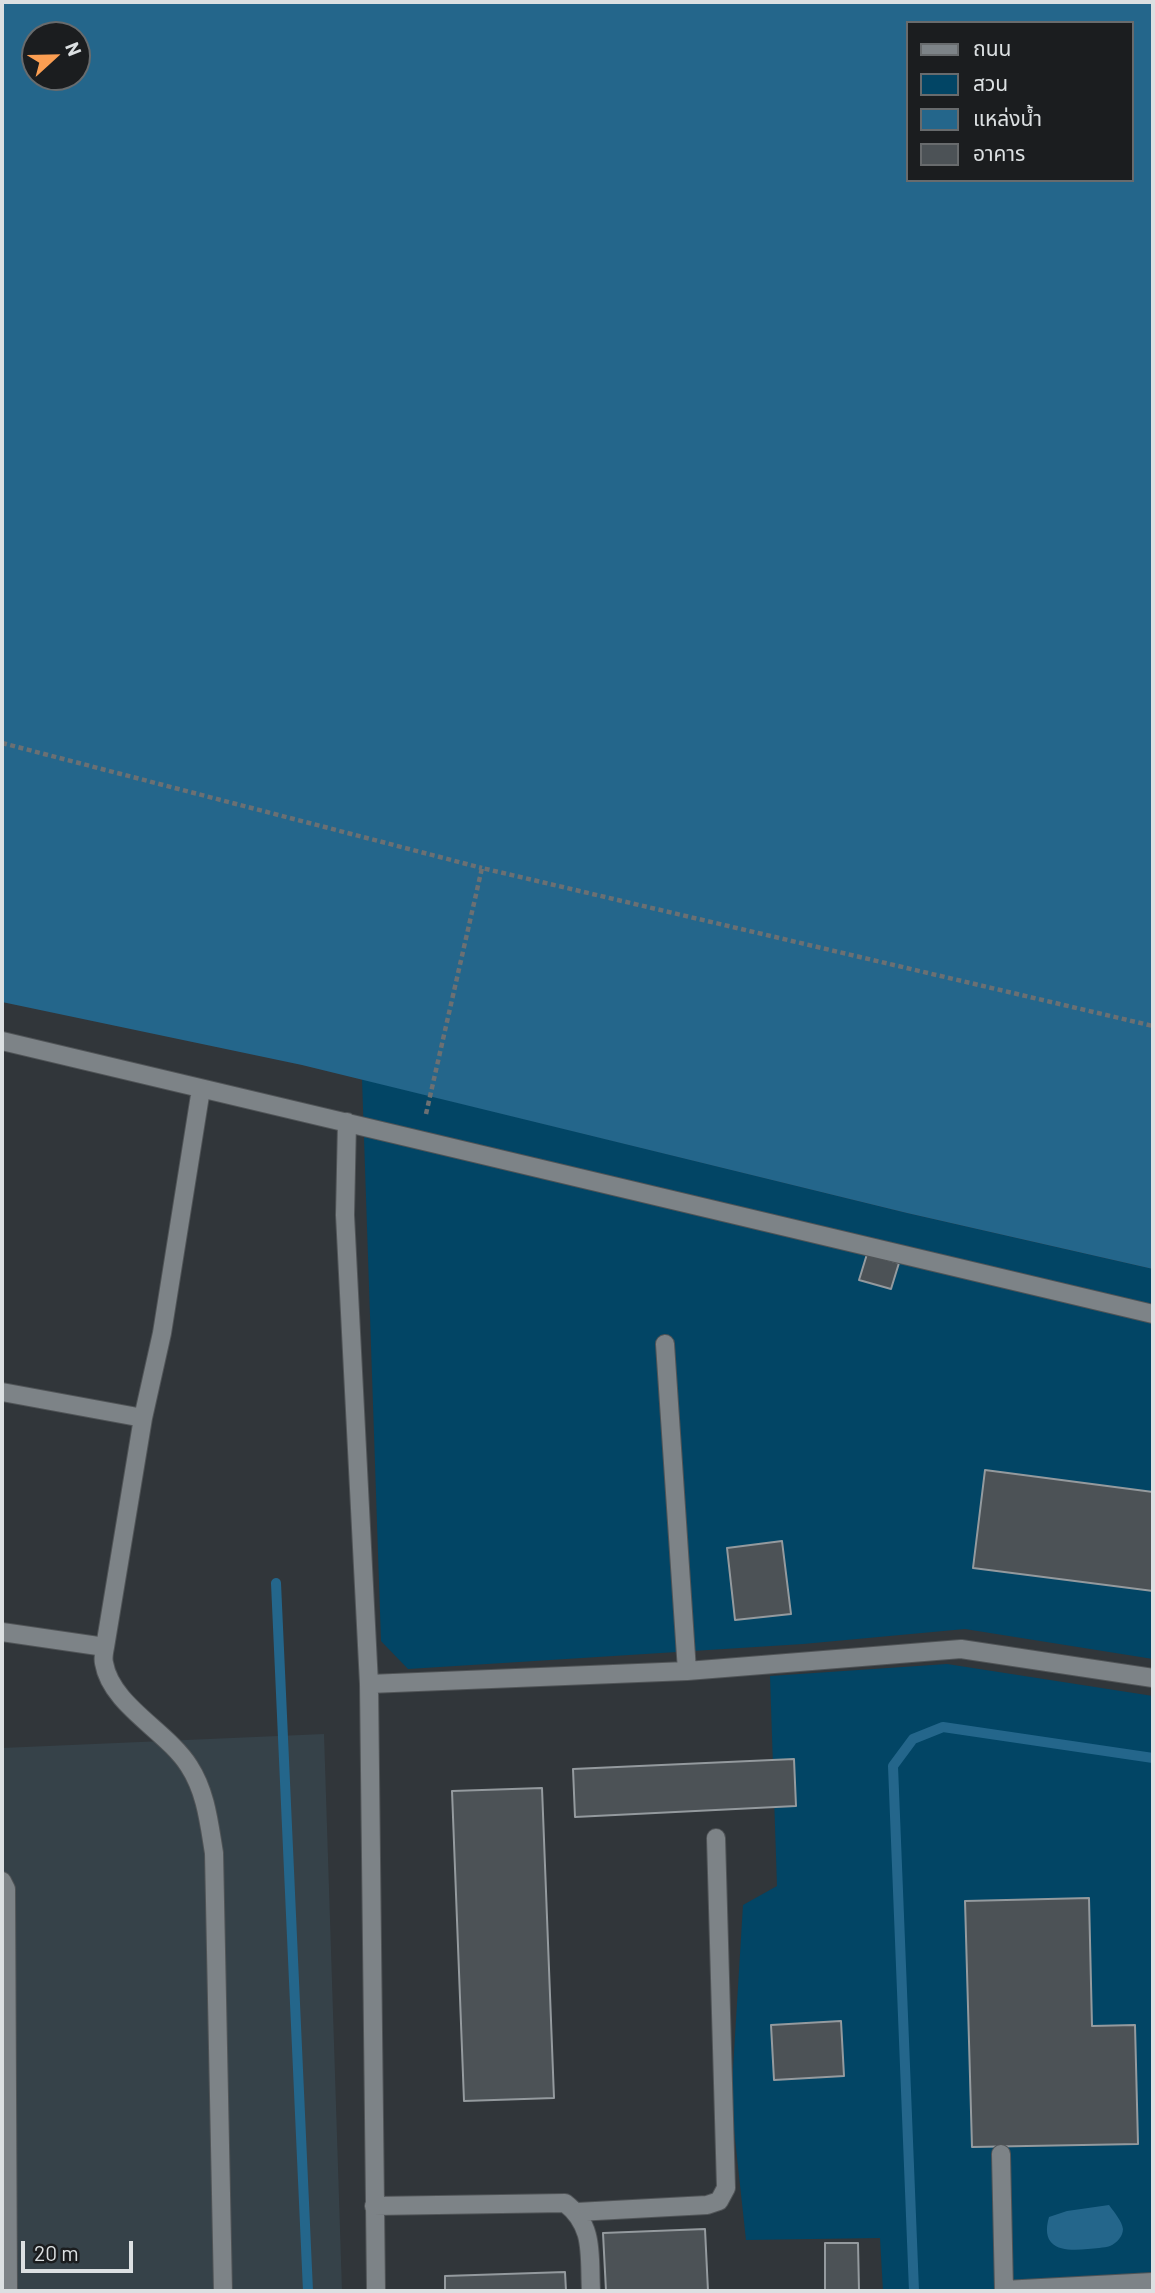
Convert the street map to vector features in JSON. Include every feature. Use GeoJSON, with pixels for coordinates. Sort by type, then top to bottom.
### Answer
{"type":"FeatureCollection","features":[{"type":"Feature","properties":{"kind":"lane"},"geometry":{"type":"LineString","coordinates":[[2,1041],[1153,1314]]}},
{"type":"Feature","properties":{"kind":"lane"},"geometry":{"type":"LineString","coordinates":[[201,1089],[162,1333],[143,1418],[104,1663],[115,1690],[188,1763],[201,1786],[208,1818],[214,1853],[223,2291]]}},
{"type":"Feature","properties":{"kind":"lane"},"geometry":{"type":"LineString","coordinates":[[346,1122],[345,1215],[369,1684],[376,2291]]}},
{"type":"Feature","properties":{"kind":"lane"},"geometry":{"type":"LineString","coordinates":[[665,1344],[687,1671]]}},
{"type":"Feature","properties":{"kind":"lane"},"geometry":{"type":"LineString","coordinates":[[2,1392],[143,1418]]}},
{"type":"Feature","properties":{"kind":"lane"},"geometry":{"type":"LineString","coordinates":[[2,1632],[105,1647]]}},
{"type":"Feature","properties":{"kind":"lane"},"geometry":{"type":"LineString","coordinates":[[369,1684],[687,1671],[961,1649],[1153,1678]]}},
{"type":"Feature","properties":{"kind":"lane"},"geometry":{"type":"LineString","coordinates":[[577,2212],[707,2204],[719,2201],[726,2188],[716,1838]]}},
{"type":"Feature","properties":{"kind":"lane"},"geometry":{"type":"LineString","coordinates":[[2,1881],[6,1889],[4,2243],[8,2291]]}},
{"type":"Feature","properties":{"kind":"lane"},"geometry":{"type":"LineString","coordinates":[[1001,2154],[1004,2291],[1153,2283]]}},
{"type":"Feature","properties":{"kind":"lane"},"geometry":{"type":"LineString","coordinates":[[374,2206],[565,2203],[584,2221],[588,2238],[591,2291]]}},
{"type":"Feature","properties":{"kind":"path"},"geometry":{"type":"LineString","coordinates":[[2,743],[482,867],[1153,1026]]}},
{"type":"Feature","properties":{"kind":"path"},"geometry":{"type":"LineString","coordinates":[[417,1138],[427,1112],[482,867]]}},
{"type":"Feature","properties":{"kind":"shaded area"},"geometry":{"type":"Polygon","coordinates":[[[324,1734],[342,2291],[2,2291],[2,1748],[324,1734]]]}},
{"type":"Feature","properties":{"kind":"green space"},"geometry":{"type":"Polygon","coordinates":[[[362,1079],[907,1213],[1153,1269],[1153,1659],[965,1629],[803,1644],[408,1669],[381,1641],[362,1079]]]}},
{"type":"Feature","properties":{"kind":"green space"},"geometry":{"type":"Polygon","coordinates":[[[947,1664],[1153,1696],[1153,2291],[883,2291],[880,2238],[746,2240],[731,2102],[743,1905],[777,1886],[770,1676],[947,1664]]]}},
{"type":"Feature","properties":{"kind":"water"},"geometry":{"type":"Polygon","coordinates":[[[2,2],[1153,2],[1153,1269],[907,1213],[302,1065],[2,1002],[2,2]]]}},
{"type":"Feature","properties":{"kind":"water"},"geometry":{"type":"Polygon","coordinates":[[[1109,2205],[1123,2229],[1121,2237],[1113,2245],[1070,2250],[1055,2246],[1051,2242],[1047,2227],[1049,2217],[1067,2211],[1109,2205]]]}},
{"type":"Feature","properties":{"kind":"building"},"geometry":{"type":"Polygon","coordinates":[[[867,1254],[899,1263],[891,1289],[859,1280],[867,1254]]]}},
{"type":"Feature","properties":{"kind":"building"},"geometry":{"type":"Polygon","coordinates":[[[985,1470],[1153,1492],[1153,1591],[973,1568],[985,1470]]]}},
{"type":"Feature","properties":{"kind":"building"},"geometry":{"type":"Polygon","coordinates":[[[782,1541],[791,1614],[735,1620],[727,1548],[782,1541]]]}},
{"type":"Feature","properties":{"kind":"building"},"geometry":{"type":"Polygon","coordinates":[[[794,1759],[796,1806],[575,1817],[573,1769],[794,1759]]]}},
{"type":"Feature","properties":{"kind":"building"},"geometry":{"type":"Polygon","coordinates":[[[542,1788],[554,2098],[464,2101],[452,1791],[542,1788]]]}},
{"type":"Feature","properties":{"kind":"building"},"geometry":{"type":"Polygon","coordinates":[[[1089,1898],[1092,2026],[1135,2025],[1138,2144],[972,2147],[965,1901],[1089,1898]]]}},
{"type":"Feature","properties":{"kind":"building"},"geometry":{"type":"Polygon","coordinates":[[[841,2021],[844,2076],[774,2080],[771,2025],[841,2021]]]}},
{"type":"Feature","properties":{"kind":"building"},"geometry":{"type":"Polygon","coordinates":[[[705,2229],[708,2291],[606,2291],[603,2233],[705,2229]]]}},
{"type":"Feature","properties":{"kind":"building"},"geometry":{"type":"Polygon","coordinates":[[[825,2243],[858,2243],[859,2291],[825,2291],[825,2243]]]}},
{"type":"Feature","properties":{"kind":"building"},"geometry":{"type":"Polygon","coordinates":[[[565,2272],[566,2291],[445,2291],[445,2276],[565,2272]]]}},
{"type":"Feature","properties":{"kind":"waterway"},"geometry":{"type":"LineString","coordinates":[[276,1583],[308,2291]]}},
{"type":"Feature","properties":{"kind":"waterway"},"geometry":{"type":"LineString","coordinates":[[914,2291],[893,1766],[913,1739],[943,1727],[1153,1758]]}}]}
